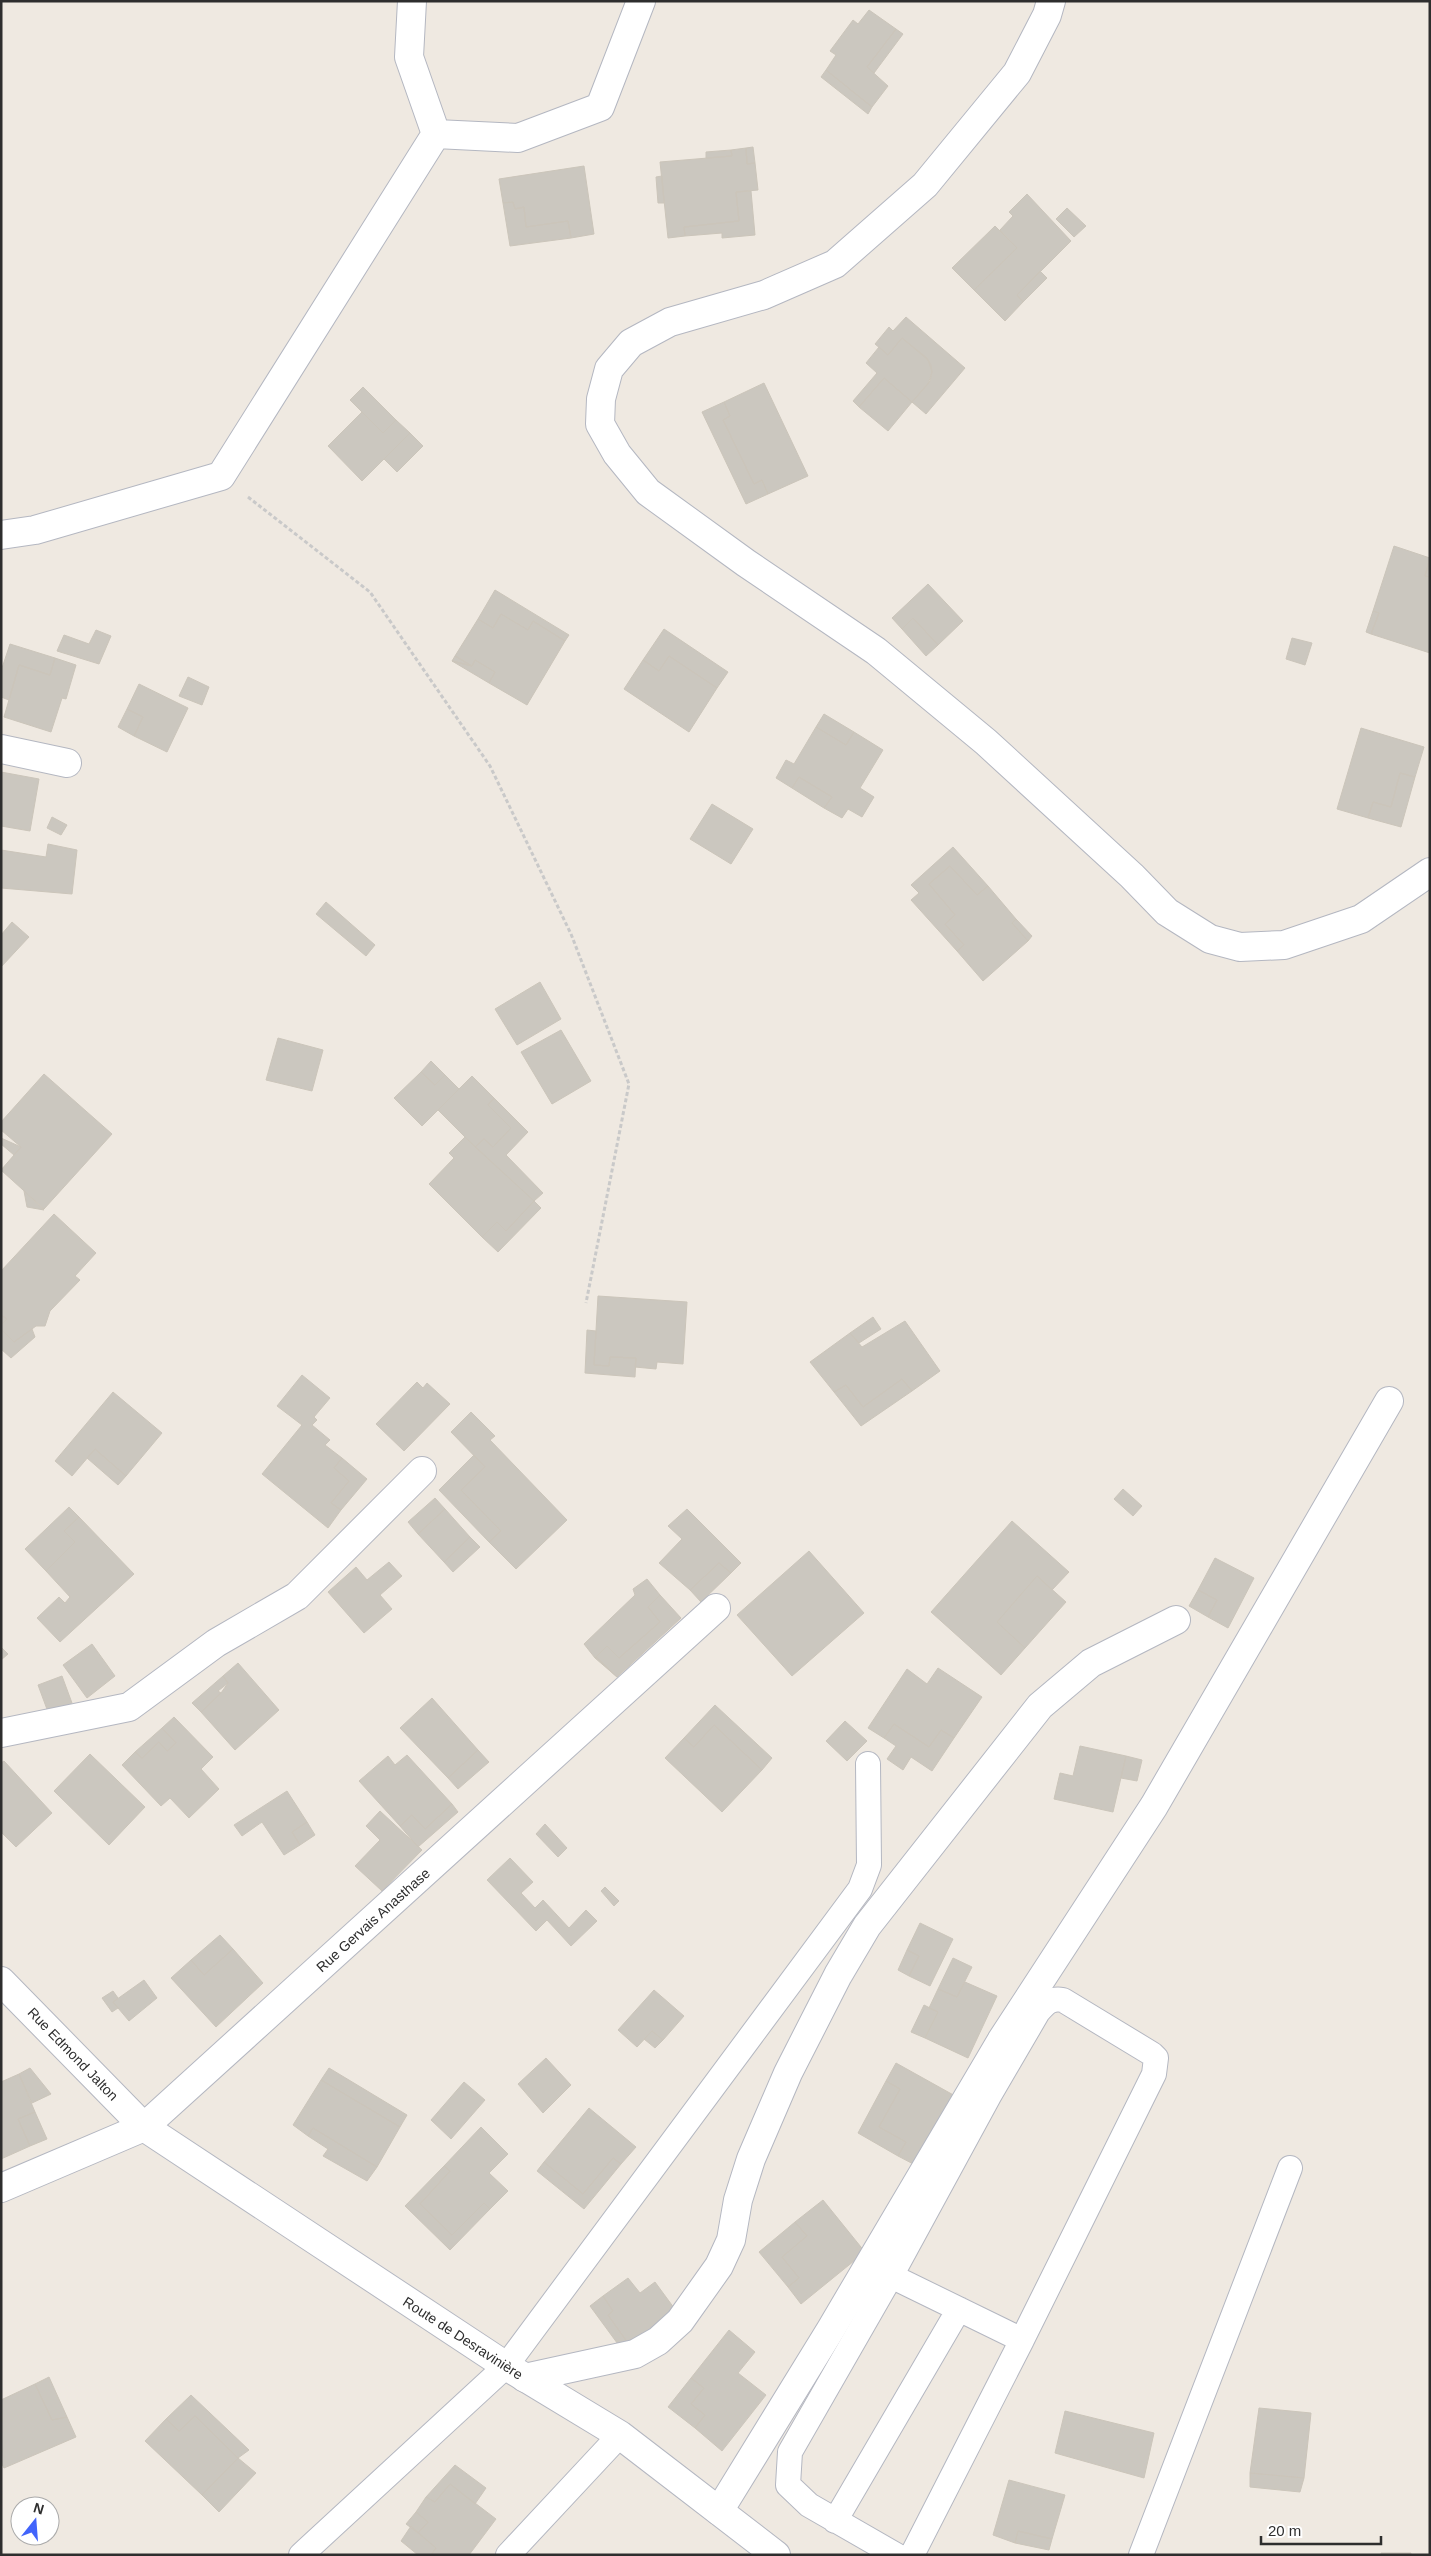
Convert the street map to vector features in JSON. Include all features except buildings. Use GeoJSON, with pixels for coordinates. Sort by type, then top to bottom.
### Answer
{"type":"FeatureCollection","features":[{"type":"Feature","properties":{"kind":"street"},"geometry":{"type":"LineString","coordinates":[[412,1],[409,57],[436,134]]}},
{"type":"Feature","properties":{"kind":"street"},"geometry":{"type":"LineString","coordinates":[[436,134],[518,138],[600,107],[641,1]]}},
{"type":"Feature","properties":{"kind":"street"},"geometry":{"type":"LineString","coordinates":[[1051,1],[1047,15],[1017,73],[925,185],[835,264],[764,294],[670,322],[631,343],[608,369],[602,399],[600,424],[617,454],[648,492],[746,563],[876,651],[986,742],[1132,876],[1167,912],[1210,939],[1240,947],[1284,945],[1361,919],[1430,872]]}},
{"type":"Feature","properties":{"kind":"street"},"geometry":{"type":"LineString","coordinates":[[1,535],[36,530],[221,476],[436,134]]}},
{"type":"Feature","properties":{"kind":"street"},"geometry":{"type":"LineString","coordinates":[[1,749],[67,763]]}},
{"type":"Feature","properties":{"kind":"street"},"geometry":{"type":"LineString","coordinates":[[719,2510],[830,2329],[1001,2041],[1154,1806],[1389,1401]]}},
{"type":"Feature","properties":{"kind":"street"},"geometry":{"type":"LineString","coordinates":[[1,1733],[129,1707],[216,1643],[297,1596],[422,1472]]}},
{"type":"Feature","properties":{"kind":"street","name":"Rue Gervais Anasthase"},"geometry":{"type":"LineString","coordinates":[[1,2188],[144,2127],[716,1608]]}},
{"type":"Feature","properties":{"kind":"street"},"geometry":{"type":"LineString","coordinates":[[515,2372],[635,2354],[658,2341],[680,2321],[719,2266],[731,2240],[738,2200],[751,2158],[784,2082],[838,1975],[867,1926],[1040,1706],[1091,1663],[1176,1620]]}},
{"type":"Feature","properties":{"kind":"street","name":"Rue Edmond Jalton"},"geometry":{"type":"LineString","coordinates":[[1,1981],[144,2127]]}},
{"type":"Feature","properties":{"kind":"street","name":"Route de Desravinière"},"geometry":{"type":"LineString","coordinates":[[144,2127],[515,2372],[620,2435],[776,2555]]}},
{"type":"Feature","properties":{"kind":"lane"},"geometry":{"type":"LineString","coordinates":[[302,2555],[515,2372],[860,1889],[869,1865],[868,1764]]}},
{"type":"Feature","properties":{"kind":"lane"},"geometry":{"type":"LineString","coordinates":[[896,2555],[809,2506],[788,2485],[790,2452],[891,2276],[988,2096],[1038,2012],[1046,2002],[1054,1999],[1063,2000],[1152,2054],[1156,2058],[1154,2074],[1087,2211],[912,2555]]}},
{"type":"Feature","properties":{"kind":"lane"},"geometry":{"type":"LineString","coordinates":[[1141,2555],[1290,2168]]}},
{"type":"Feature","properties":{"kind":"lane"},"geometry":{"type":"LineString","coordinates":[[891,2276],[1022,2340]]}},
{"type":"Feature","properties":{"kind":"lane"},"geometry":{"type":"LineString","coordinates":[[835,2521],[959,2309]]}},
{"type":"Feature","properties":{"kind":"lane"},"geometry":{"type":"LineString","coordinates":[[508,2555],[620,2435]]}},
{"type":"Feature","properties":{"kind":"path"},"geometry":{"type":"LineString","coordinates":[[221,476],[370,592],[490,766],[571,934],[629,1084],[586,1303]]}}]}
